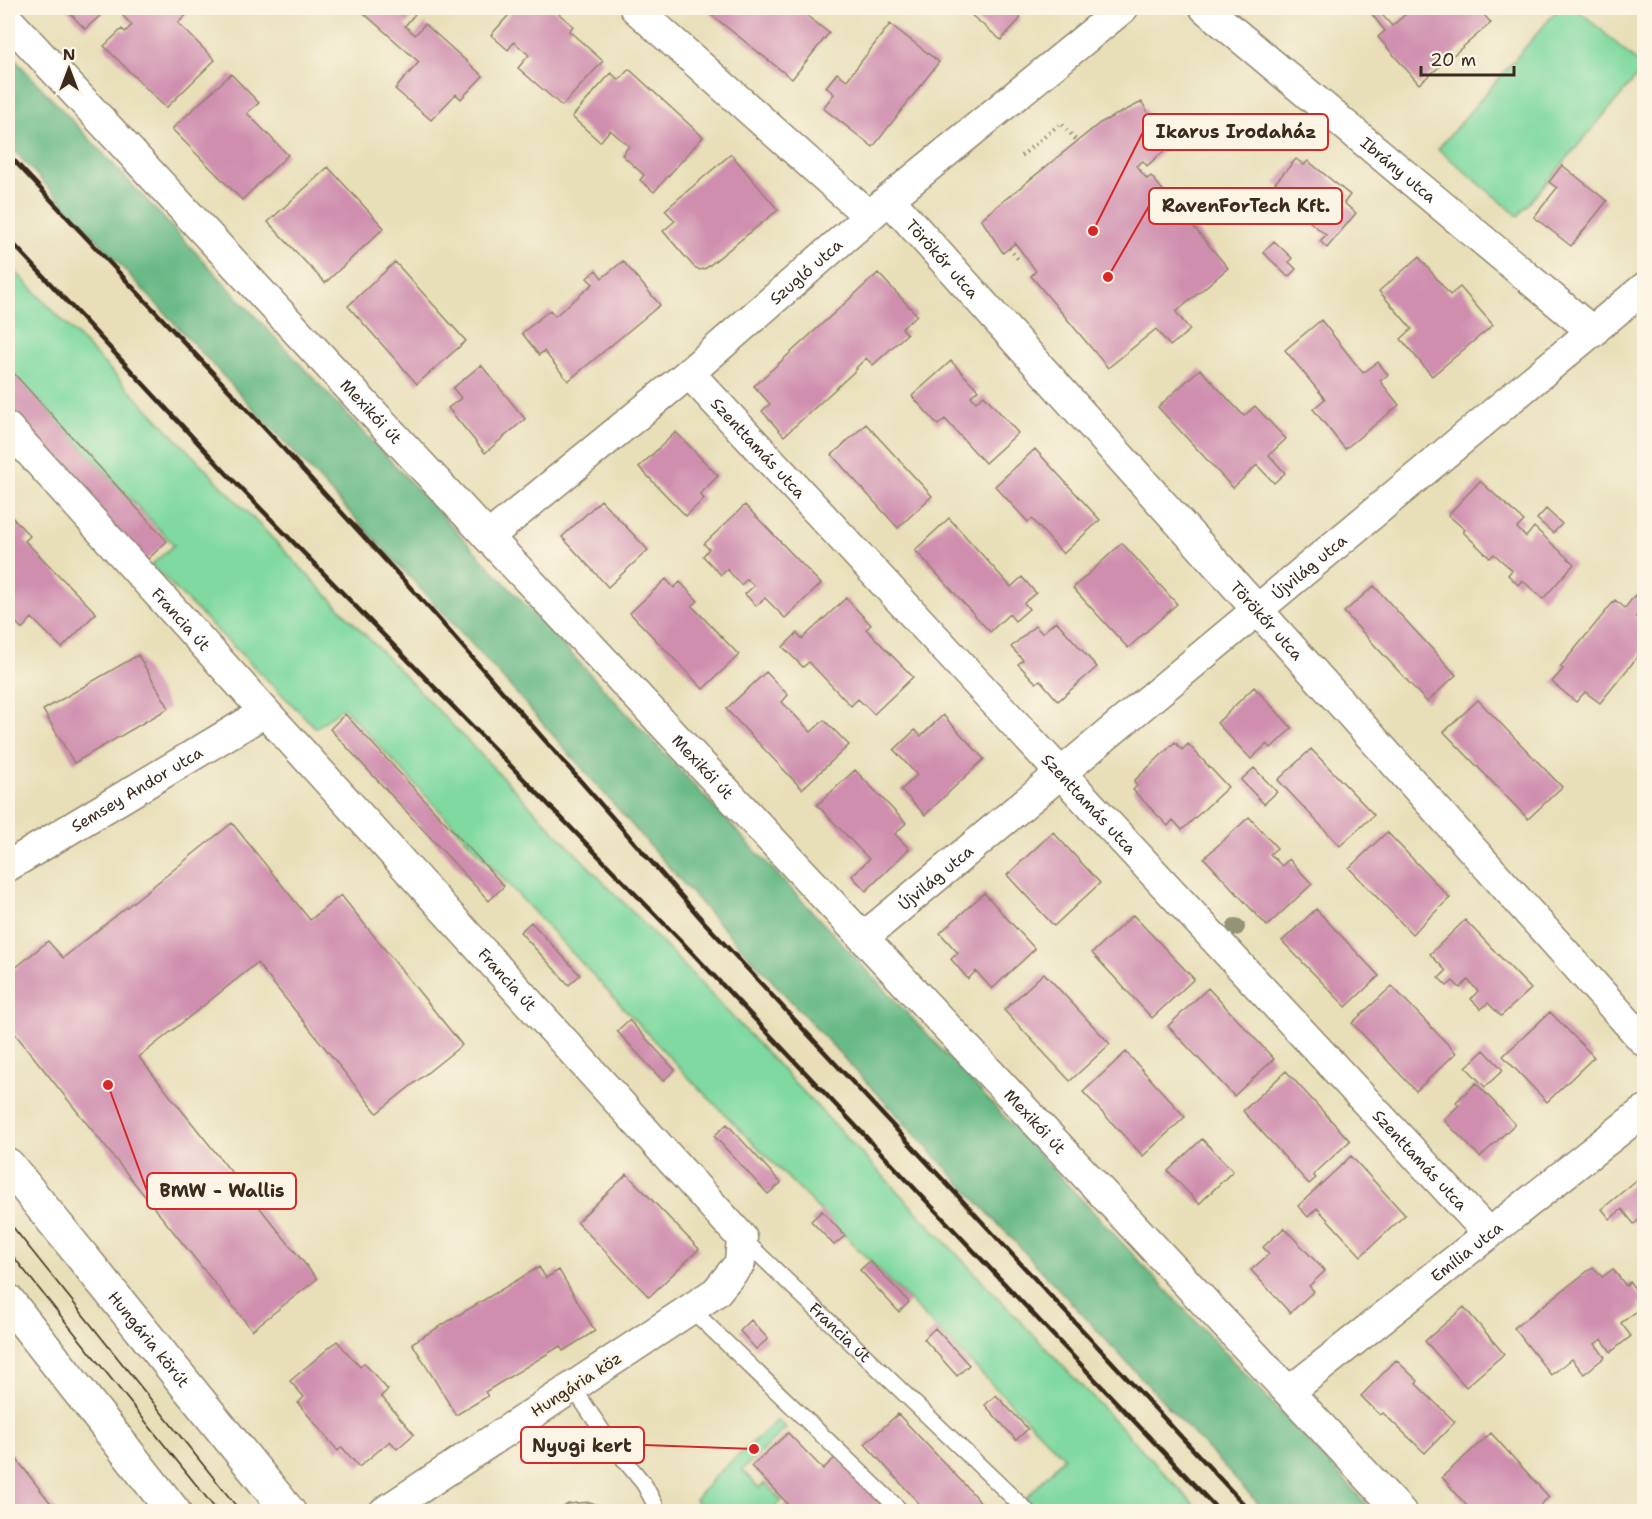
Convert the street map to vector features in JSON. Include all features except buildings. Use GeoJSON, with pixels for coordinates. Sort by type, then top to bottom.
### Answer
{"type":"FeatureCollection","features":[{"type":"Feature","properties":{"kind":"main road","name":"Hungária körút"},"geometry":{"type":"LineString","coordinates":[[8,1165],[288,1512]]}},
{"type":"Feature","properties":{"kind":"main road"},"geometry":{"type":"LineString","coordinates":[[8,1300],[174,1512]]}},
{"type":"Feature","properties":{"kind":"street","name":"Törökőr utca"},"geometry":{"type":"LineString","coordinates":[[635,8],[879,207],[1259,610],[1644,1041]]}},
{"type":"Feature","properties":{"kind":"street","name":"Szugló utca"},"geometry":{"type":"LineString","coordinates":[[488,537],[689,372],[879,207],[1123,8]]}},
{"type":"Feature","properties":{"kind":"street","name":"Ibrány utca"},"geometry":{"type":"LineString","coordinates":[[1205,8],[1593,332]]}},
{"type":"Feature","properties":{"kind":"street","name":"Mexikói út"},"geometry":{"type":"LineString","coordinates":[[8,20],[488,537],[1401,1512]]}},
{"type":"Feature","properties":{"kind":"street","name":"Újvilág utca"},"geometry":{"type":"LineString","coordinates":[[864,937],[1644,288]]}},
{"type":"Feature","properties":{"kind":"street","name":"Szenttamás utca"},"geometry":{"type":"LineString","coordinates":[[689,372],[1489,1234]]}},
{"type":"Feature","properties":{"kind":"street","name":"Francia út"},"geometry":{"type":"LineString","coordinates":[[8,428],[741,1238]]}},
{"type":"Feature","properties":{"kind":"street","name":"Semsey Andor utca"},"geometry":{"type":"LineString","coordinates":[[8,866],[265,712]]}},
{"type":"Feature","properties":{"kind":"street","name":"Emília utca"},"geometry":{"type":"LineString","coordinates":[[1290,1391],[1644,1111]]}},
{"type":"Feature","properties":{"kind":"street","name":"Hungária köz"},"geometry":{"type":"LineString","coordinates":[[384,1512],[716,1292],[740,1263],[741,1238]]}},
{"type":"Feature","properties":{"kind":"lane","name":"Francia út"},"geometry":{"type":"LineString","coordinates":[[741,1238],[1028,1512]]}},
{"type":"Feature","properties":{"kind":"lane"},"geometry":{"type":"LineString","coordinates":[[691,1309],[902,1512]]}},
{"type":"Feature","properties":{"kind":"lane"},"geometry":{"type":"LineString","coordinates":[[572,1386],[609,1441],[645,1484],[659,1512]]}},
{"type":"Feature","properties":{"kind":"path"},"geometry":{"type":"LineString","coordinates":[[1021,156],[1061,123],[1077,141]]}},
{"type":"Feature","properties":{"kind":"path"},"geometry":{"type":"LineString","coordinates":[[1009,248],[1018,260]]}},
{"type":"Feature","properties":{"kind":"green space"},"geometry":{"type":"Polygon","coordinates":[[[1559,8],[1576,8],[1644,68],[1518,216],[1438,149],[1559,8]]]}},
{"type":"Feature","properties":{"kind":"green space"},"geometry":{"type":"Polygon","coordinates":[[[8,52],[1373,1511],[1265,1511],[710,914],[493,667],[8,144],[8,52]]]}},
{"type":"Feature","properties":{"kind":"green space"},"geometry":{"type":"Polygon","coordinates":[[[8,264],[668,949],[1200,1511],[1015,1511],[1064,1457],[687,1076],[343,707],[316,728],[151,565],[174,545],[8,369],[8,264]]]}},
{"type":"Feature","properties":{"kind":"green space"},"geometry":{"type":"Polygon","coordinates":[[[778,1420],[786,1428],[742,1470],[759,1488],[765,1483],[782,1501],[771,1511],[704,1511],[695,1500],[715,1476],[778,1420]]]}},
{"type":"Feature","properties":{"kind":"tram line"},"geometry":{"type":"LineString","coordinates":[[8,1221],[241,1512]]}},
{"type":"Feature","properties":{"kind":"tram line"},"geometry":{"type":"LineString","coordinates":[[8,1250],[218,1512]]}},
{"type":"Feature","properties":{"kind":"railway"},"geometry":{"type":"LineString","coordinates":[[8,154],[429,608],[704,922],[1251,1512]]}},
{"type":"Feature","properties":{"kind":"railway"},"geometry":{"type":"LineString","coordinates":[[8,238],[226,473],[682,942],[1220,1512]]}},
{"type":"Feature","properties":{"kind":"place","name":"Ikarus Irodaház"},"geometry":{"type":"Point","coordinates":[1093,231]}},
{"type":"Feature","properties":{"kind":"place","name":"RavenForTech Kft."},"geometry":{"type":"Point","coordinates":[1108,277]}},
{"type":"Feature","properties":{"kind":"place","name":"BMW - Wallis"},"geometry":{"type":"Point","coordinates":[108,1085]}},
{"type":"Feature","properties":{"kind":"place","name":"Nyugi kert"},"geometry":{"type":"Point","coordinates":[754,1449]}}]}
